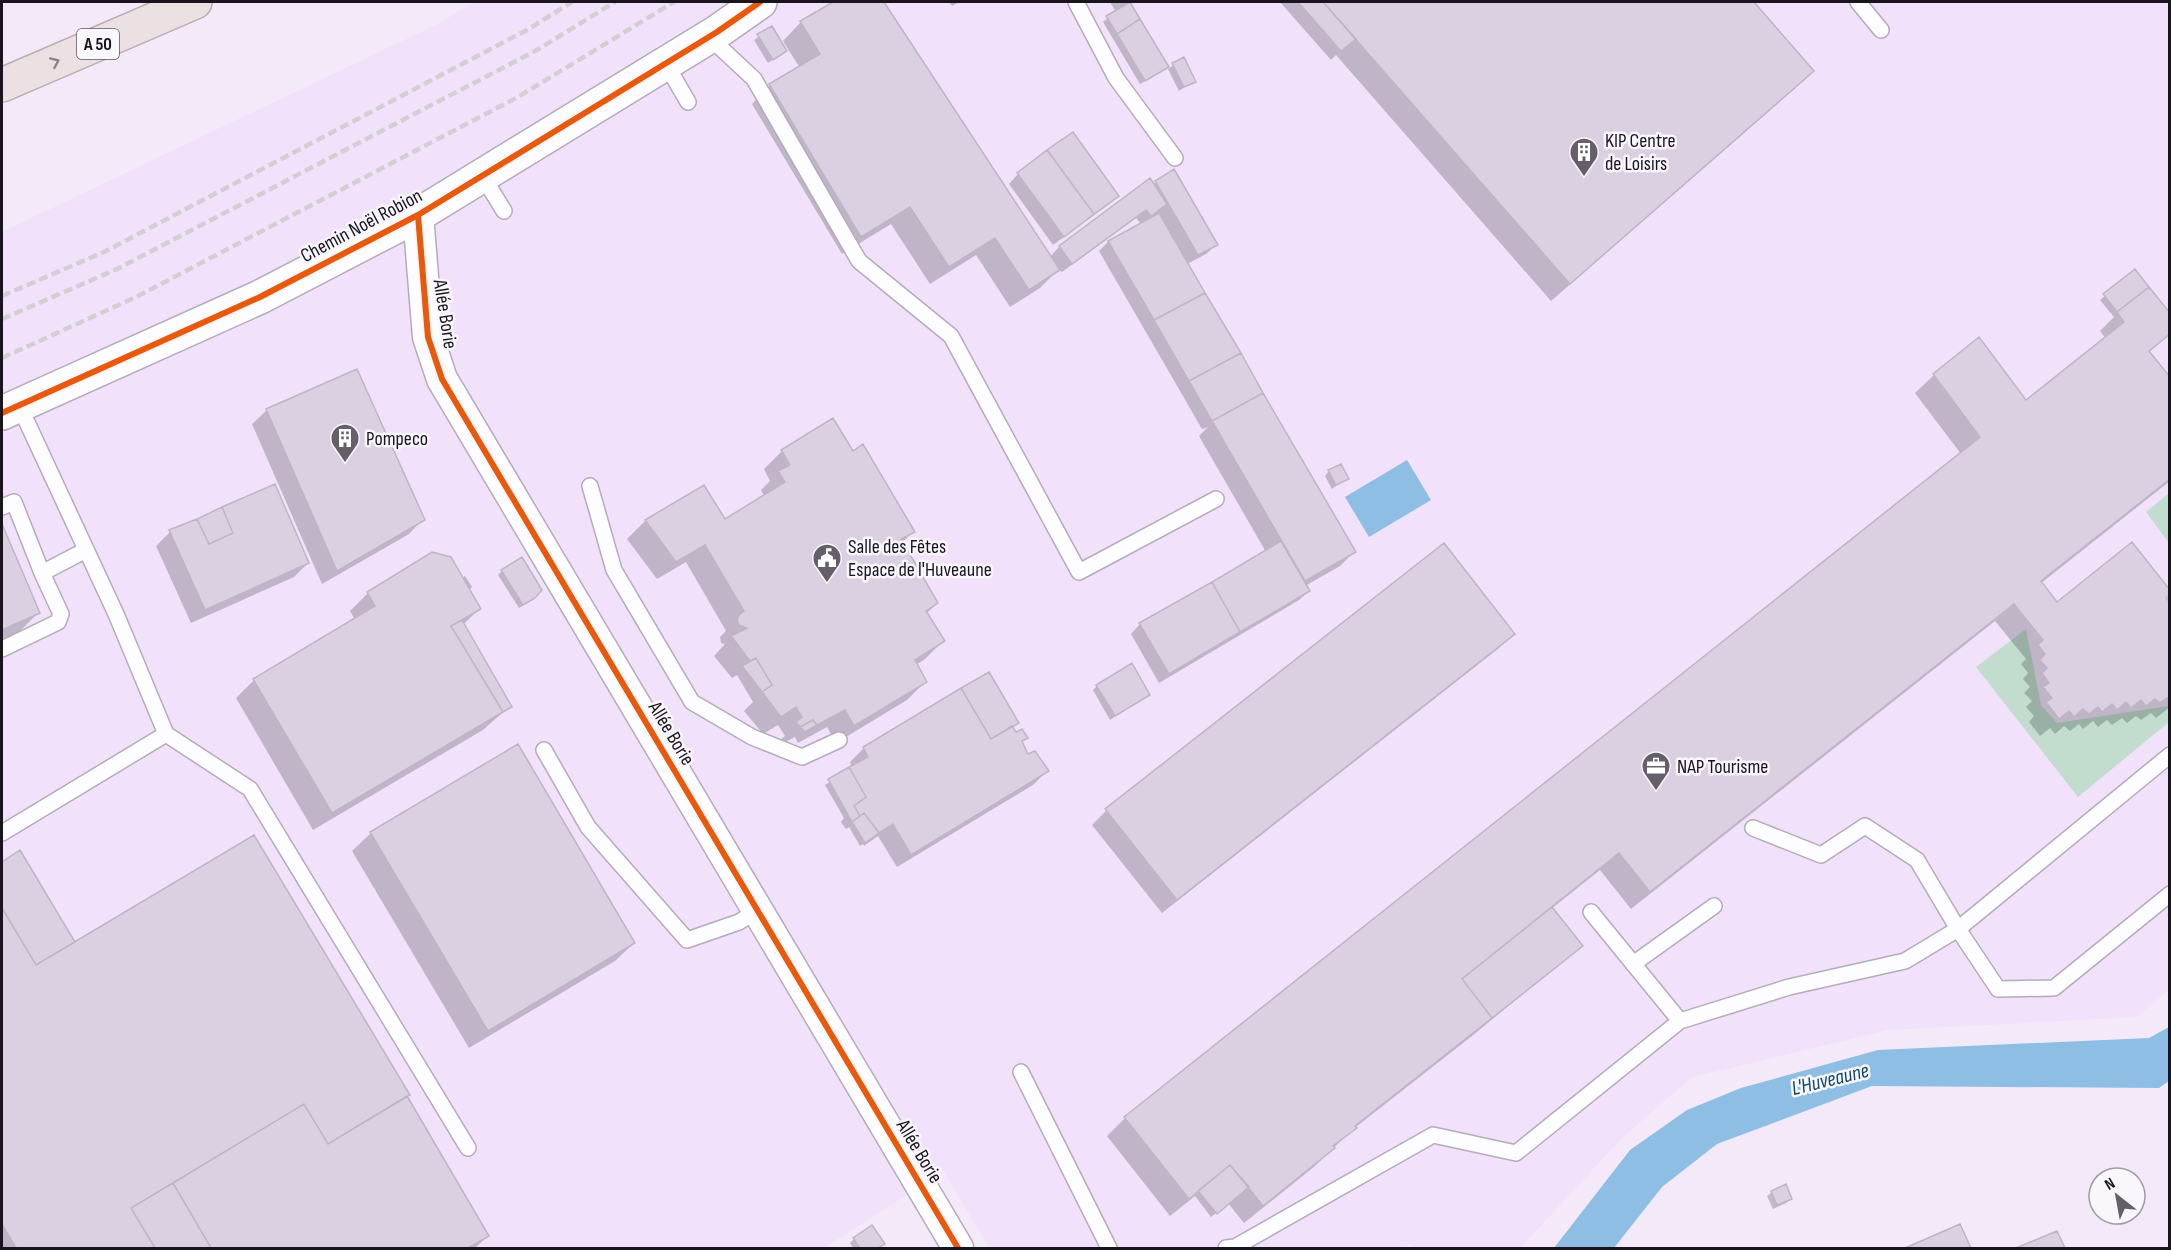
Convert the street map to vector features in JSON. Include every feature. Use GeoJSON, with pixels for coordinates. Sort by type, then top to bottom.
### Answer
{"type":"FeatureCollection","features":[{"type":"Feature","properties":{"kind":"highway","name":"A 50"},"geometry":{"type":"LineString","coordinates":[[5,84],[195,2]]}},
{"type":"Feature","properties":{"kind":"street","name":"Chemin Noël Robion"},"geometry":{"type":"LineString","coordinates":[[10,409],[260,297],[418,215],[713,35],[760,2]]}},
{"type":"Feature","properties":{"kind":"street","name":"Allée Borie"},"geometry":{"type":"LineString","coordinates":[[418,215],[428,337],[442,379],[958,1248]]}},
{"type":"Feature","properties":{"kind":"lane"},"geometry":{"type":"LineString","coordinates":[[1076,2],[1116,78],[1175,158]]}},
{"type":"Feature","properties":{"kind":"lane"},"geometry":{"type":"LineString","coordinates":[[1858,2],[1881,30]]}},
{"type":"Feature","properties":{"kind":"lane"},"geometry":{"type":"LineString","coordinates":[[713,35],[754,79],[859,261],[951,336],[1079,572],[1216,499]]}},
{"type":"Feature","properties":{"kind":"lane"},"geometry":{"type":"LineString","coordinates":[[666,64],[688,102]]}},
{"type":"Feature","properties":{"kind":"lane"},"geometry":{"type":"LineString","coordinates":[[482,176],[504,211]]}},
{"type":"Feature","properties":{"kind":"lane"},"geometry":{"type":"LineString","coordinates":[[10,409],[86,550],[116,614],[166,734],[250,789],[468,1148]]}},
{"type":"Feature","properties":{"kind":"lane"},"geometry":{"type":"LineString","coordinates":[[590,486],[614,570],[692,702],[752,737],[802,758],[839,740]]}},
{"type":"Feature","properties":{"kind":"lane"},"geometry":{"type":"LineString","coordinates":[[2,507],[14,502],[61,614],[58,622],[2,649]]}},
{"type":"Feature","properties":{"kind":"lane"},"geometry":{"type":"LineString","coordinates":[[42,573],[86,550]]}},
{"type":"Feature","properties":{"kind":"lane"},"geometry":{"type":"LineString","coordinates":[[2,833],[166,734]]}},
{"type":"Feature","properties":{"kind":"lane"},"geometry":{"type":"LineString","coordinates":[[544,750],[588,827],[687,940],[739,922],[758,910]]}},
{"type":"Feature","properties":{"kind":"lane"},"geometry":{"type":"LineString","coordinates":[[1227,1248],[1235,1247],[1433,1135],[1516,1153],[1680,1021],[1789,987],[1905,961],[1958,929],[2169,755]]}},
{"type":"Feature","properties":{"kind":"lane"},"geometry":{"type":"LineString","coordinates":[[1752,828],[1821,855],[1865,826],[1917,860],[1958,929],[1998,989],[2054,988],[2169,894]]}},
{"type":"Feature","properties":{"kind":"lane"},"geometry":{"type":"LineString","coordinates":[[1633,964],[1714,906]]}},
{"type":"Feature","properties":{"kind":"lane"},"geometry":{"type":"LineString","coordinates":[[1591,912],[1680,1021]]}},
{"type":"Feature","properties":{"kind":"lane"},"geometry":{"type":"LineString","coordinates":[[1021,1072],[1109,1248]]}},
{"type":"Feature","properties":{"kind":"shaded area"},"geometry":{"type":"Polygon","coordinates":[[[474,2],[2169,2],[2170,989],[2137,1017],[1889,1030],[1692,1077],[1621,1139],[1520,1248],[1414,1248],[1410,1244],[1403,1248],[989,1248],[944,1171],[824,1248],[2,1248],[2,232],[440,23],[474,2]]]}},
{"type":"Feature","properties":{"kind":"green space"},"geometry":{"type":"Polygon","coordinates":[[[2169,493],[2169,543],[2146,512],[2169,493]]]}},
{"type":"Feature","properties":{"kind":"green space"},"geometry":{"type":"Polygon","coordinates":[[[2026,629],[2041,705],[2057,723],[2169,706],[2169,722],[2078,797],[1976,667],[2026,629]]]}},
{"type":"Feature","properties":{"kind":"water"},"geometry":{"type":"Polygon","coordinates":[[[1407,460],[1431,500],[1369,537],[1345,497],[1407,460]]]}},
{"type":"Feature","properties":{"kind":"water","name":"L'Huveaune"},"geometry":{"type":"Polygon","coordinates":[[[2169,1027],[2169,1081],[2159,1088],[1872,1086],[1717,1144],[1662,1187],[1614,1248],[1554,1248],[1630,1150],[1687,1110],[1741,1088],[1878,1050],[2149,1038],[2169,1027]]]}},
{"type":"Feature","properties":{"kind":"building"},"geometry":{"type":"Polygon","coordinates":[[[833,2],[884,2],[1060,270],[1029,290],[995,238],[949,267],[910,207],[861,237],[769,84],[820,54],[800,21],[833,2]]]}},
{"type":"Feature","properties":{"kind":"building"},"geometry":{"type":"Polygon","coordinates":[[[1130,2],[1140,19],[1117,34],[1106,16],[1130,2]]]}},
{"type":"Feature","properties":{"kind":"building"},"geometry":{"type":"Polygon","coordinates":[[[1298,2],[1323,2],[1356,39],[1341,51],[1298,2]]]}},
{"type":"Feature","properties":{"kind":"building","name":"KIP Centre de Loisirs"},"geometry":{"type":"Polygon","coordinates":[[[1323,2],[1754,2],[1814,71],[1570,284],[1323,2]]]}},
{"type":"Feature","properties":{"kind":"building"},"geometry":{"type":"Polygon","coordinates":[[[1140,19],[1169,67],[1145,81],[1117,34],[1140,19]]]}},
{"type":"Feature","properties":{"kind":"building"},"geometry":{"type":"Polygon","coordinates":[[[772,26],[787,51],[773,60],[757,34],[772,26]]]}},
{"type":"Feature","properties":{"kind":"building"},"geometry":{"type":"Polygon","coordinates":[[[1184,57],[1196,82],[1184,87],[1172,63],[1184,57]]]}},
{"type":"Feature","properties":{"kind":"building"},"geometry":{"type":"Polygon","coordinates":[[[1073,132],[1119,196],[1094,214],[1047,150],[1073,132]]]}},
{"type":"Feature","properties":{"kind":"building"},"geometry":{"type":"Polygon","coordinates":[[[1047,150],[1094,214],[1064,237],[1017,173],[1047,150]]]}},
{"type":"Feature","properties":{"kind":"building"},"geometry":{"type":"Polygon","coordinates":[[[1174,169],[1218,245],[1198,255],[1155,181],[1174,169]]]}},
{"type":"Feature","properties":{"kind":"building"},"geometry":{"type":"Polygon","coordinates":[[[1150,178],[1167,204],[1151,216],[1146,210],[1072,264],[1059,246],[1150,178]]]}},
{"type":"Feature","properties":{"kind":"building"},"geometry":{"type":"Polygon","coordinates":[[[1159,213],[1205,293],[1154,320],[1108,241],[1159,213]]]}},
{"type":"Feature","properties":{"kind":"building"},"geometry":{"type":"Polygon","coordinates":[[[2135,269],[2149,287],[2117,312],[2103,294],[2135,269]]]}},
{"type":"Feature","properties":{"kind":"building","name":"NAP Tourisme"},"geometry":{"type":"Polygon","coordinates":[[[2149,287],[2170,313],[2170,334],[2149,351],[2170,377],[2170,479],[2041,581],[2057,602],[2132,542],[2170,590],[2170,595],[2166,598],[2170,602],[2170,696],[2160,703],[2155,699],[2146,706],[2141,700],[2131,708],[2126,702],[2117,710],[2112,704],[2102,712],[2098,707],[2089,714],[2083,709],[2074,717],[2069,711],[2059,719],[2046,702],[2052,698],[2043,687],[2049,683],[2042,673],[2047,668],[2040,660],[2045,654],[2038,645],[2043,640],[2014,604],[1650,892],[1619,853],[1462,979],[1492,1018],[1355,1126],[1357,1128],[1333,1146],[1335,1148],[1263,1206],[1230,1165],[1189,1199],[1124,1117],[1980,437],[1933,374],[1979,337],[2026,400],[2124,322],[2117,312],[2149,287]]]}},
{"type":"Feature","properties":{"kind":"building"},"geometry":{"type":"Polygon","coordinates":[[[1205,293],[1241,353],[1189,381],[1154,320],[1205,293]]]}},
{"type":"Feature","properties":{"kind":"building"},"geometry":{"type":"Polygon","coordinates":[[[1241,353],[1263,393],[1212,421],[1189,381],[1241,353]]]}},
{"type":"Feature","properties":{"kind":"building","name":"Pompeco"},"geometry":{"type":"Polygon","coordinates":[[[357,369],[425,520],[337,571],[266,409],[357,369]]]}},
{"type":"Feature","properties":{"kind":"building"},"geometry":{"type":"Polygon","coordinates":[[[1263,393],[1356,552],[1305,581],[1212,421],[1263,393]]]}},
{"type":"Feature","properties":{"kind":"building","name":"Salle des Fêtes Espace de l'Huveaune"},"geometry":{"type":"Polygon","coordinates":[[[833,418],[853,451],[863,444],[915,532],[901,539],[938,603],[926,611],[945,641],[915,660],[927,682],[854,726],[845,710],[817,725],[813,720],[800,727],[796,722],[802,717],[796,707],[781,717],[762,692],[772,685],[756,658],[750,661],[731,636],[747,628],[739,625],[737,620],[744,611],[705,545],[676,562],[645,520],[704,485],[725,519],[785,482],[778,471],[790,465],[781,450],[833,418]]]}},
{"type":"Feature","properties":{"kind":"building"},"geometry":{"type":"Polygon","coordinates":[[[1341,464],[1349,479],[1336,485],[1328,470],[1341,464]]]}},
{"type":"Feature","properties":{"kind":"building"},"geometry":{"type":"Polygon","coordinates":[[[275,484],[309,563],[205,610],[169,530],[197,519],[209,544],[233,533],[222,507],[275,484]]]}},
{"type":"Feature","properties":{"kind":"building"},"geometry":{"type":"Polygon","coordinates":[[[222,507],[233,533],[209,544],[197,519],[222,507]]]}},
{"type":"Feature","properties":{"kind":"building"},"geometry":{"type":"Polygon","coordinates":[[[2,524],[40,613],[2,630],[2,524]]]}},
{"type":"Feature","properties":{"kind":"building"},"geometry":{"type":"Polygon","coordinates":[[[1281,541],[1310,591],[1240,632],[1212,582],[1281,541]]]}},
{"type":"Feature","properties":{"kind":"building"},"geometry":{"type":"Polygon","coordinates":[[[1444,543],[1515,634],[1177,900],[1105,809],[1444,543]]]}},
{"type":"Feature","properties":{"kind":"building"},"geometry":{"type":"Polygon","coordinates":[[[432,552],[451,557],[481,609],[451,626],[503,712],[332,813],[253,679],[375,606],[367,592],[432,552]]]}},
{"type":"Feature","properties":{"kind":"building"},"geometry":{"type":"Polygon","coordinates":[[[522,557],[542,590],[535,598],[523,605],[501,570],[522,557]]]}},
{"type":"Feature","properties":{"kind":"building"},"geometry":{"type":"Polygon","coordinates":[[[1212,582],[1240,632],[1169,674],[1139,623],[1212,582]]]}},
{"type":"Feature","properties":{"kind":"building"},"geometry":{"type":"Polygon","coordinates":[[[462,620],[512,707],[503,712],[451,626],[462,620]]]}},
{"type":"Feature","properties":{"kind":"building"},"geometry":{"type":"Polygon","coordinates":[[[756,658],[772,685],[762,692],[742,666],[756,658]]]}},
{"type":"Feature","properties":{"kind":"building"},"geometry":{"type":"Polygon","coordinates":[[[1132,663],[1150,695],[1115,716],[1096,685],[1132,663]]]}},
{"type":"Feature","properties":{"kind":"building"},"geometry":{"type":"Polygon","coordinates":[[[989,672],[1019,723],[991,739],[961,688],[989,672]]]}},
{"type":"Feature","properties":{"kind":"building"},"geometry":{"type":"Polygon","coordinates":[[[961,688],[991,739],[1012,726],[1016,732],[1022,729],[1028,738],[1022,741],[1028,754],[1035,751],[1049,771],[911,855],[893,824],[879,833],[864,813],[860,816],[854,806],[866,797],[849,767],[868,757],[863,747],[961,688]]]}},
{"type":"Feature","properties":{"kind":"building"},"geometry":{"type":"Polygon","coordinates":[[[813,720],[817,725],[805,732],[800,727],[813,720]]]}},
{"type":"Feature","properties":{"kind":"building"},"geometry":{"type":"Polygon","coordinates":[[[518,744],[635,943],[488,1031],[370,832],[518,744]]]}},
{"type":"Feature","properties":{"kind":"building"},"geometry":{"type":"Polygon","coordinates":[[[849,767],[866,797],[854,806],[860,816],[852,822],[828,779],[849,767]]]}},
{"type":"Feature","properties":{"kind":"building"},"geometry":{"type":"Polygon","coordinates":[[[864,813],[879,833],[865,843],[852,822],[864,813]]]}},
{"type":"Feature","properties":{"kind":"building"},"geometry":{"type":"Polygon","coordinates":[[[254,835],[410,1095],[328,1144],[304,1104],[131,1208],[155,1248],[16,1248],[2,1224],[2,908],[36,965],[254,835]]]}},
{"type":"Feature","properties":{"kind":"building"},"geometry":{"type":"Polygon","coordinates":[[[20,850],[75,942],[36,965],[2,908],[2,862],[20,850]]]}},
{"type":"Feature","properties":{"kind":"building"},"geometry":{"type":"Polygon","coordinates":[[[1552,907],[1583,946],[1492,1018],[1462,979],[1552,907]]]}},
{"type":"Feature","properties":{"kind":"building"},"geometry":{"type":"Polygon","coordinates":[[[407,1096],[489,1236],[468,1248],[211,1248],[173,1183],[304,1104],[328,1144],[407,1096]]]}},
{"type":"Feature","properties":{"kind":"building"},"geometry":{"type":"Polygon","coordinates":[[[1230,1165],[1249,1187],[1217,1214],[1198,1191],[1230,1165]]]}},
{"type":"Feature","properties":{"kind":"building"},"geometry":{"type":"Polygon","coordinates":[[[173,1183],[211,1248],[155,1248],[131,1208],[173,1183]]]}},
{"type":"Feature","properties":{"kind":"building"},"geometry":{"type":"Polygon","coordinates":[[[1786,1184],[1792,1199],[1777,1205],[1771,1191],[1786,1184]]]}},
{"type":"Feature","properties":{"kind":"building"},"geometry":{"type":"Polygon","coordinates":[[[1960,1224],[1971,1248],[1905,1248],[1960,1224]]]}},
{"type":"Feature","properties":{"kind":"building"},"geometry":{"type":"Polygon","coordinates":[[[872,1225],[885,1244],[878,1248],[860,1248],[853,1238],[872,1225]]]}},
{"type":"Feature","properties":{"kind":"building"},"geometry":{"type":"Polygon","coordinates":[[[2057,1231],[2065,1248],[2016,1248],[2057,1231]]]}},
{"type":"Feature","properties":{"kind":"railway"},"geometry":{"type":"LineString","coordinates":[[2,296],[104,252],[527,30],[572,2]]}},
{"type":"Feature","properties":{"kind":"railway"},"geometry":{"type":"LineString","coordinates":[[2,319],[117,269],[537,50],[615,2]]}},
{"type":"Feature","properties":{"kind":"railway"},"geometry":{"type":"LineString","coordinates":[[2,358],[136,297],[518,97],[674,2]]}},
{"type":"Feature","properties":{"kind":"cycle path"},"geometry":{"type":"LineString","coordinates":[[2,413],[260,297],[418,215],[717,32],[760,2]]}},
{"type":"Feature","properties":{"kind":"cycle path"},"geometry":{"type":"LineString","coordinates":[[418,215],[428,337],[442,379],[958,1248]]}},
{"type":"Feature","properties":{"kind":"place","name":"KIP Centre de Loisirs"},"geometry":{"type":"Point","coordinates":[1584,178]}},
{"type":"Feature","properties":{"kind":"place","name":"Pompeco"},"geometry":{"type":"Point","coordinates":[345,464]}},
{"type":"Feature","properties":{"kind":"place","name":"Salle des Fêtes Espace de l'Huveaune"},"geometry":{"type":"Point","coordinates":[827,584]}},
{"type":"Feature","properties":{"kind":"place","name":"NAP Tourisme"},"geometry":{"type":"Point","coordinates":[1656,792]}}]}
